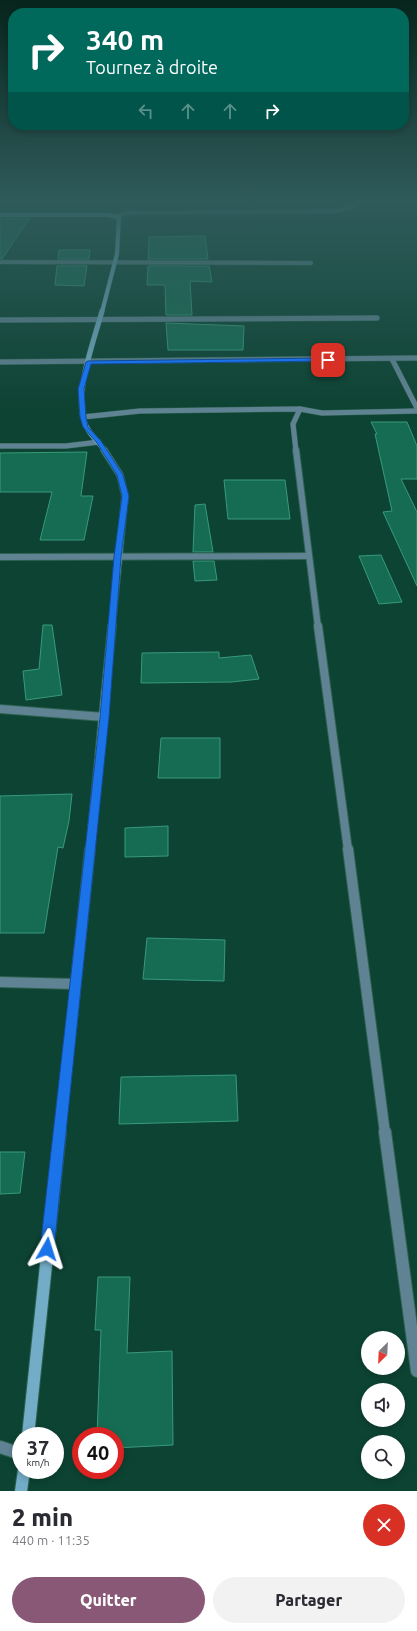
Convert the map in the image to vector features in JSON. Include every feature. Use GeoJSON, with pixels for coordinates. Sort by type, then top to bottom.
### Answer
{"type":"FeatureCollection","features":[{"type":"Feature","properties":{"kind":"street"},"geometry":{"type":"LineString","coordinates":[[29,1427],[104,717],[125,496],[120,475],[99,442],[86,427],[83,417],[81,389],[113,271]]}},
{"type":"Feature","properties":{"kind":"street"},"geometry":{"type":"LineString","coordinates":[[0,320],[377,318]]}},
{"type":"Feature","properties":{"kind":"street"},"geometry":{"type":"LineString","coordinates":[[0,362],[417,358]]}},
{"type":"Feature","properties":{"kind":"street"},"geometry":{"type":"LineString","coordinates":[[83,417],[140,412],[300,408],[322,413],[417,410],[392,359]]}},
{"type":"Feature","properties":{"kind":"street"},"geometry":{"type":"LineString","coordinates":[[300,408],[293,424],[308,556],[417,1372]]}},
{"type":"Feature","properties":{"kind":"street"},"geometry":{"type":"LineString","coordinates":[[0,446],[66,446],[99,442]]}},
{"type":"Feature","properties":{"kind":"street"},"geometry":{"type":"LineString","coordinates":[[0,557],[308,556]]}},
{"type":"Feature","properties":{"kind":"street"},"geometry":{"type":"LineString","coordinates":[[0,709],[104,717]]}},
{"type":"Feature","properties":{"kind":"street"},"geometry":{"type":"LineString","coordinates":[[0,982],[75,984]]}},
{"type":"Feature","properties":{"kind":"street"},"geometry":{"type":"LineString","coordinates":[[0,1447],[12,1451]]}},
{"type":"Feature","properties":{"kind":"street"},"geometry":{"type":"LineString","coordinates":[[22,1491],[23,1479]]}},
{"type":"Feature","properties":{"kind":"building"},"geometry":{"type":"Polygon","coordinates":[[[57,271],[86,271],[84,286],[55,285],[57,271]]]}},
{"type":"Feature","properties":{"kind":"building"},"geometry":{"type":"Polygon","coordinates":[[[148,271],[210,271],[212,282],[190,281],[192,315],[166,315],[165,285],[147,285],[148,271]]]}},
{"type":"Feature","properties":{"kind":"building"},"geometry":{"type":"Polygon","coordinates":[[[166,323],[244,326],[243,350],[168,350],[166,323]]]}},
{"type":"Feature","properties":{"kind":"building"},"geometry":{"type":"Polygon","coordinates":[[[371,422],[407,422],[417,446],[417,479],[401,479],[417,512],[417,586],[383,512],[392,511],[375,434],[377,434],[371,422]]]}},
{"type":"Feature","properties":{"kind":"building"},"geometry":{"type":"Polygon","coordinates":[[[87,452],[81,496],[93,496],[84,540],[40,540],[52,492],[0,492],[0,453],[87,452]]]}},
{"type":"Feature","properties":{"kind":"building"},"geometry":{"type":"Polygon","coordinates":[[[224,480],[285,480],[290,519],[228,519],[224,480]]]}},
{"type":"Feature","properties":{"kind":"building"},"geometry":{"type":"Polygon","coordinates":[[[205,504],[213,552],[193,552],[195,505],[205,504]]]}},
{"type":"Feature","properties":{"kind":"building"},"geometry":{"type":"Polygon","coordinates":[[[381,555],[402,602],[379,604],[359,556],[381,555]]]}},
{"type":"Feature","properties":{"kind":"building"},"geometry":{"type":"Polygon","coordinates":[[[193,561],[214,561],[217,580],[195,581],[193,561]]]}},
{"type":"Feature","properties":{"kind":"building"},"geometry":{"type":"Polygon","coordinates":[[[43,625],[52,625],[62,695],[26,700],[23,671],[39,669],[43,625]]]}},
{"type":"Feature","properties":{"kind":"building"},"geometry":{"type":"Polygon","coordinates":[[[219,652],[219,658],[251,655],[259,679],[232,682],[141,683],[142,653],[219,652]]]}},
{"type":"Feature","properties":{"kind":"building"},"geometry":{"type":"Polygon","coordinates":[[[161,738],[220,738],[220,778],[158,778],[161,738]]]}},
{"type":"Feature","properties":{"kind":"building"},"geometry":{"type":"Polygon","coordinates":[[[72,794],[69,821],[63,848],[58,847],[44,933],[0,933],[0,796],[72,794]]]}},
{"type":"Feature","properties":{"kind":"building"},"geometry":{"type":"Polygon","coordinates":[[[168,826],[168,856],[125,857],[125,828],[168,826]]]}},
{"type":"Feature","properties":{"kind":"building"},"geometry":{"type":"Polygon","coordinates":[[[147,938],[225,940],[224,981],[143,979],[147,938]]]}},
{"type":"Feature","properties":{"kind":"building"},"geometry":{"type":"Polygon","coordinates":[[[236,1075],[238,1121],[119,1124],[121,1077],[236,1075]]]}},
{"type":"Feature","properties":{"kind":"building"},"geometry":{"type":"Polygon","coordinates":[[[0,1152],[25,1152],[20,1193],[0,1194],[0,1152]]]}},
{"type":"Feature","properties":{"kind":"building"},"geometry":{"type":"Polygon","coordinates":[[[98,1277],[130,1277],[127,1353],[172,1351],[173,1445],[124,1448],[124,1427],[97,1427],[101,1330],[95,1330],[98,1277]]]}},
{"type":"Feature","properties":{"kind":"route"},"geometry":{"type":"LineString","coordinates":[[47,1249],[104,717],[125,496],[120,475],[99,442],[86,427],[83,417],[81,389],[88,362],[328,360]]}}]}
